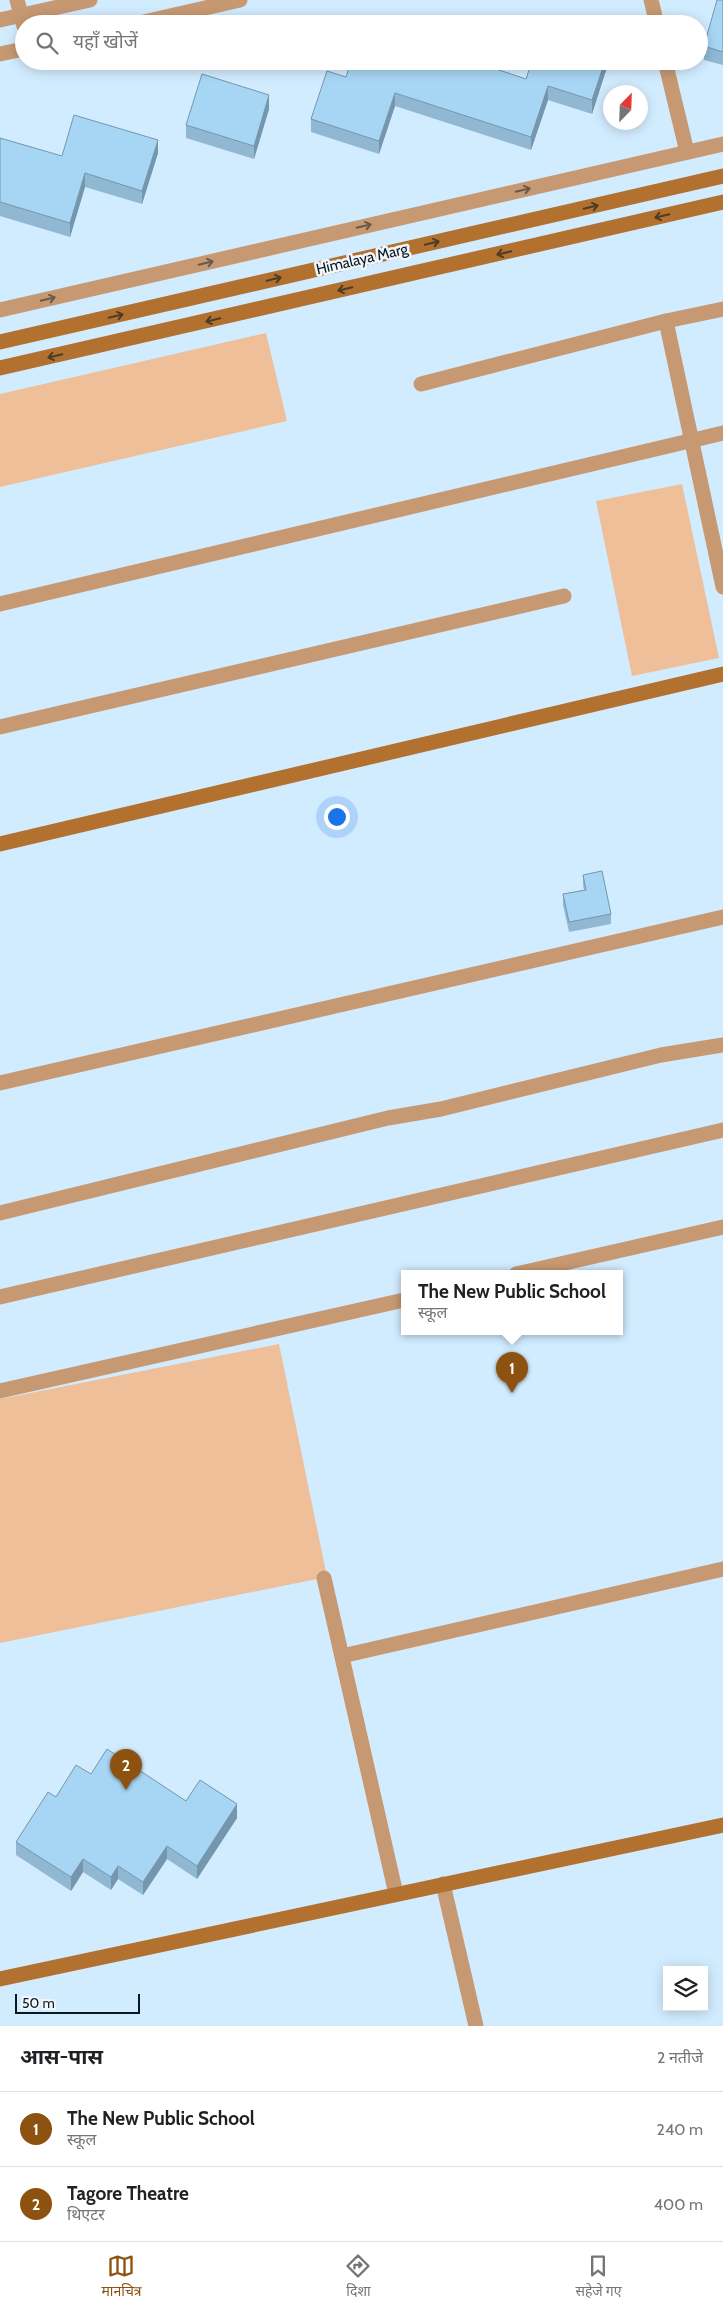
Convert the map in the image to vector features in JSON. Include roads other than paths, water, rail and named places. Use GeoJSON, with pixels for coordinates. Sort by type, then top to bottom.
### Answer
{"type":"FeatureCollection","features":[{"type":"Feature","properties":{"kind":"main road","name":"Himalaya Marg"},"geometry":{"type":"LineString","coordinates":[[0,342],[723,176]]}},
{"type":"Feature","properties":{"kind":"main road","name":"Himalaya Marg"},"geometry":{"type":"LineString","coordinates":[[0,368],[723,202]]}},
{"type":"Feature","properties":{"kind":"main road"},"geometry":{"type":"LineString","coordinates":[[0,844],[723,674]]}},
{"type":"Feature","properties":{"kind":"main road"},"geometry":{"type":"LineString","coordinates":[[0,1979],[723,1825]]}},
{"type":"Feature","properties":{"kind":"street"},"geometry":{"type":"LineString","coordinates":[[17,0],[21,15]]}},
{"type":"Feature","properties":{"kind":"street"},"geometry":{"type":"LineString","coordinates":[[41,15],[90,0]]}},
{"type":"Feature","properties":{"kind":"street"},"geometry":{"type":"LineString","coordinates":[[174,15],[240,0]]}},
{"type":"Feature","properties":{"kind":"street"},"geometry":{"type":"LineString","coordinates":[[651,0],[655,15]]}},
{"type":"Feature","properties":{"kind":"street"},"geometry":{"type":"LineString","coordinates":[[0,20],[15,21]]}},
{"type":"Feature","properties":{"kind":"street"},"geometry":{"type":"LineString","coordinates":[[0,54],[15,51]]}},
{"type":"Feature","properties":{"kind":"street"},"geometry":{"type":"LineString","coordinates":[[668,70],[687,152]]}},
{"type":"Feature","properties":{"kind":"street"},"geometry":{"type":"LineString","coordinates":[[0,310],[723,144]]}},
{"type":"Feature","properties":{"kind":"street"},"geometry":{"type":"LineString","coordinates":[[422,384],[666,321],[723,309]]}},
{"type":"Feature","properties":{"kind":"street"},"geometry":{"type":"LineString","coordinates":[[666,321],[723,587]]}},
{"type":"Feature","properties":{"kind":"street"},"geometry":{"type":"LineString","coordinates":[[0,604],[723,433]]}},
{"type":"Feature","properties":{"kind":"street"},"geometry":{"type":"LineString","coordinates":[[0,727],[564,596]]}},
{"type":"Feature","properties":{"kind":"street"},"geometry":{"type":"LineString","coordinates":[[0,1081],[723,917]]}},
{"type":"Feature","properties":{"kind":"street"},"geometry":{"type":"LineString","coordinates":[[0,1213],[388,1118],[441,1109],[661,1055],[723,1045]]}},
{"type":"Feature","properties":{"kind":"street"},"geometry":{"type":"LineString","coordinates":[[0,1297],[723,1130]]}},
{"type":"Feature","properties":{"kind":"street"},"geometry":{"type":"LineString","coordinates":[[534,1270],[723,1227]]}},
{"type":"Feature","properties":{"kind":"street"},"geometry":{"type":"LineString","coordinates":[[0,1391],[401,1301]]}},
{"type":"Feature","properties":{"kind":"street"},"geometry":{"type":"LineString","coordinates":[[342,1656],[723,1569]]}},
{"type":"Feature","properties":{"kind":"street"},"geometry":{"type":"LineString","coordinates":[[324,1578],[396,1894]]}},
{"type":"Feature","properties":{"kind":"street"},"geometry":{"type":"LineString","coordinates":[[443,1884],[476,2026]]}},
{"type":"Feature","properties":{"kind":"place","name":"The New Public School"},"geometry":{"type":"Point","coordinates":[512,1393]}},
{"type":"Feature","properties":{"kind":"place","name":"Tagore Theatre"},"geometry":{"type":"Point","coordinates":[126,1790]}}]}
